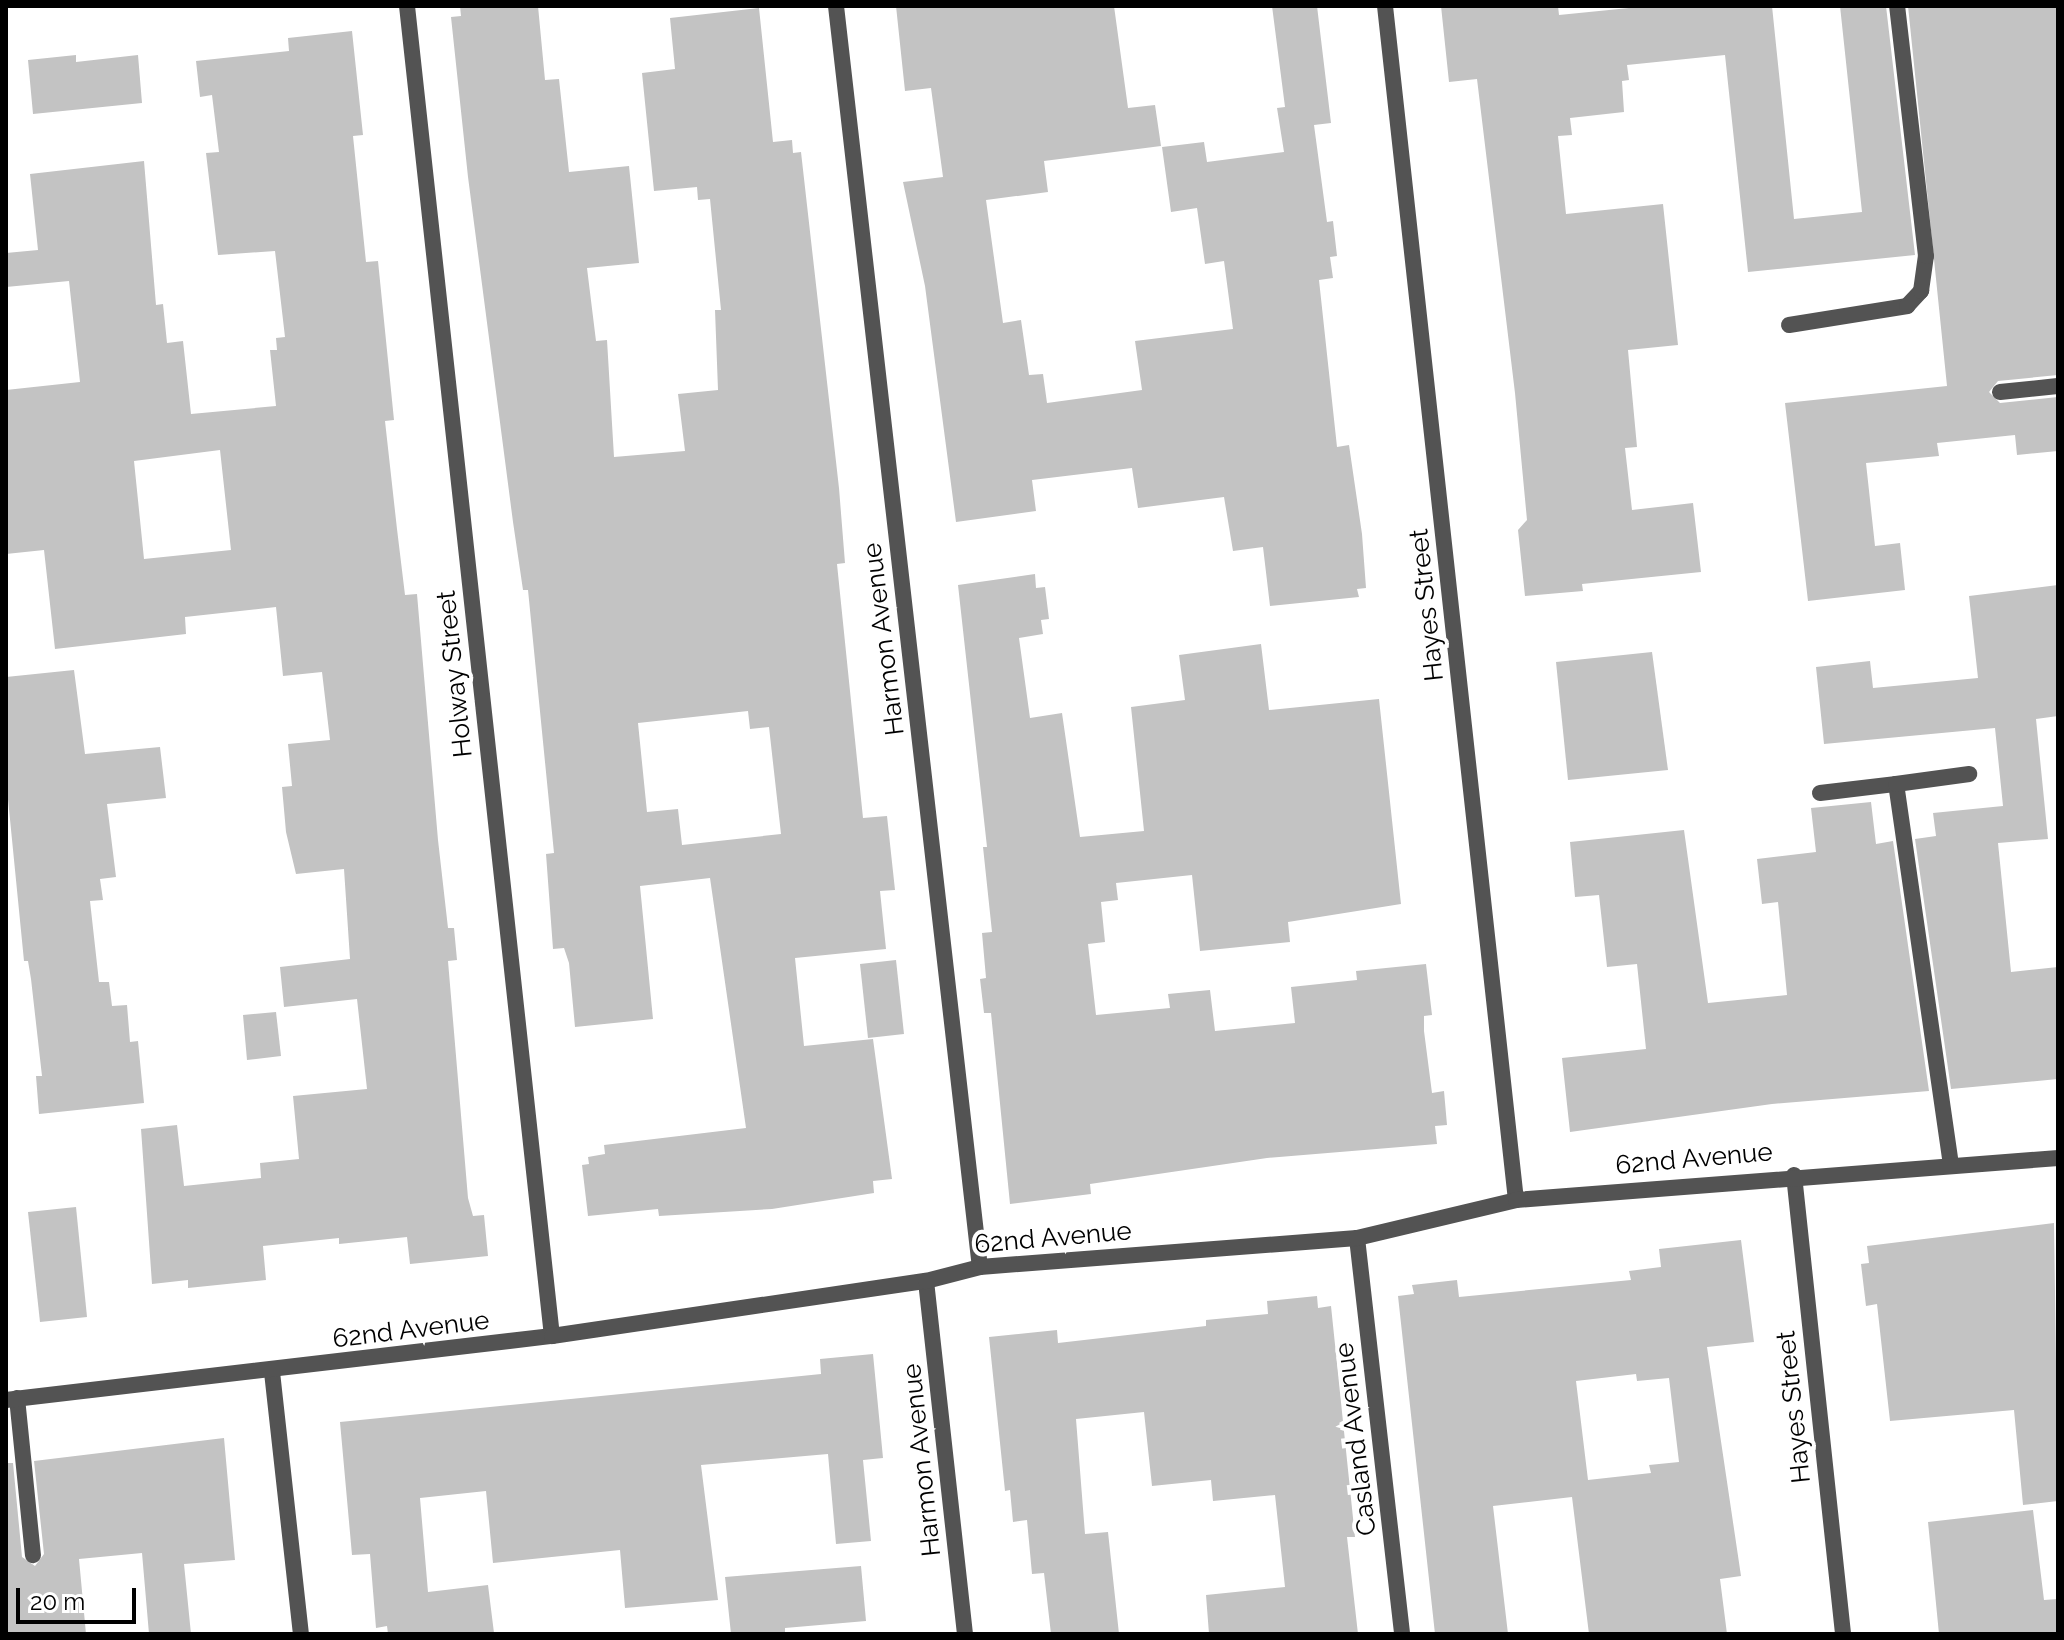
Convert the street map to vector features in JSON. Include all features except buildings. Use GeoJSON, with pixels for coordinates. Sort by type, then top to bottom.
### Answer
{"type":"FeatureCollection","features":[{"type":"Feature","properties":{"kind":"street","name":"Holway Street"},"geometry":{"type":"LineString","coordinates":[[407,6],[552,1336]]}},
{"type":"Feature","properties":{"kind":"street","name":"Harmon Avenue"},"geometry":{"type":"LineString","coordinates":[[836,6],[980,1267]]}},
{"type":"Feature","properties":{"kind":"street","name":"Hayes Street"},"geometry":{"type":"LineString","coordinates":[[1385,6],[1516,1200]]}},
{"type":"Feature","properties":{"kind":"street"},"geometry":{"type":"LineString","coordinates":[[1789,325],[1907,306],[1921,291],[1926,256],[1897,6]]}},
{"type":"Feature","properties":{"kind":"street"},"geometry":{"type":"LineString","coordinates":[[2000,392],[2058,386]]}},
{"type":"Feature","properties":{"kind":"street"},"geometry":{"type":"LineString","coordinates":[[1820,793],[1969,774]]}},
{"type":"Feature","properties":{"kind":"street"},"geometry":{"type":"LineString","coordinates":[[1896,784],[1951,1165]]}},
{"type":"Feature","properties":{"kind":"street","name":"62nd Avenue"},"geometry":{"type":"LineString","coordinates":[[12,1399],[272,1372],[552,1336],[926,1281],[980,1267],[1357,1238],[1516,1200],[1794,1175],[2058,1158]]}},
{"type":"Feature","properties":{"kind":"street","name":"Hayes Street"},"geometry":{"type":"LineString","coordinates":[[1794,1175],[1843,1634]]}},
{"type":"Feature","properties":{"kind":"street","name":"Casland Avenue"},"geometry":{"type":"LineString","coordinates":[[1357,1238],[1402,1634]]}},
{"type":"Feature","properties":{"kind":"street","name":"Harmon Avenue"},"geometry":{"type":"LineString","coordinates":[[926,1281],[965,1634]]}},
{"type":"Feature","properties":{"kind":"street"},"geometry":{"type":"LineString","coordinates":[[272,1372],[301,1634]]}},
{"type":"Feature","properties":{"kind":"street"},"geometry":{"type":"LineString","coordinates":[[12,1399],[33,1555]]}}]}
